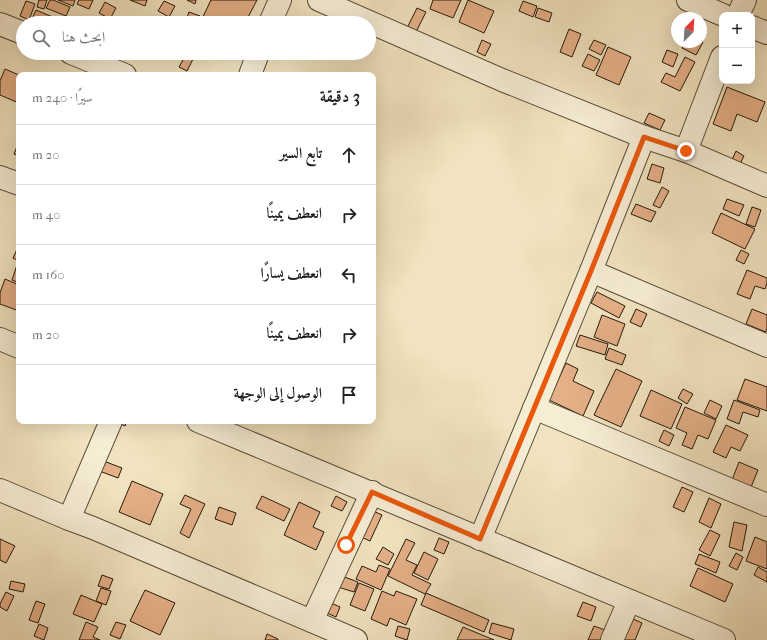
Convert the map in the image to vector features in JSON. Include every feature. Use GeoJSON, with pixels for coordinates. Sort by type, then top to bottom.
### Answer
{"type":"FeatureCollection","features":[{"type":"Feature","properties":{"kind":"street"},"geometry":{"type":"LineString","coordinates":[[273,16],[280,0]]}},
{"type":"Feature","properties":{"kind":"street"},"geometry":{"type":"LineString","coordinates":[[319,0],[356,16]]}},
{"type":"Feature","properties":{"kind":"street"},"geometry":{"type":"LineString","coordinates":[[688,0],[719,13]]}},
{"type":"Feature","properties":{"kind":"street"},"geometry":{"type":"LineString","coordinates":[[739,12],[745,0]]}},
{"type":"Feature","properties":{"kind":"street"},"geometry":{"type":"LineString","coordinates":[[0,24],[16,30]]}},
{"type":"Feature","properties":{"kind":"street"},"geometry":{"type":"LineString","coordinates":[[376,25],[502,80],[644,137],[686,151],[767,186]]}},
{"type":"Feature","properties":{"kind":"street"},"geometry":{"type":"LineString","coordinates":[[755,28],[767,33]]}},
{"type":"Feature","properties":{"kind":"street"},"geometry":{"type":"LineString","coordinates":[[89,60],[118,72]]}},
{"type":"Feature","properties":{"kind":"street"},"geometry":{"type":"LineString","coordinates":[[251,72],[255,60]]}},
{"type":"Feature","properties":{"kind":"street"},"geometry":{"type":"LineString","coordinates":[[686,151],[719,65]]}},
{"type":"Feature","properties":{"kind":"street"},"geometry":{"type":"LineString","coordinates":[[480,539],[591,271],[644,137]]}},
{"type":"Feature","properties":{"kind":"street"},"geometry":{"type":"LineString","coordinates":[[0,177],[16,183]]}},
{"type":"Feature","properties":{"kind":"street"},"geometry":{"type":"LineString","coordinates":[[591,271],[767,346]]}},
{"type":"Feature","properties":{"kind":"street"},"geometry":{"type":"LineString","coordinates":[[0,339],[16,346]]}},
{"type":"Feature","properties":{"kind":"street"},"geometry":{"type":"LineString","coordinates":[[534,408],[767,505]]}},
{"type":"Feature","properties":{"kind":"street"},"geometry":{"type":"LineString","coordinates":[[69,520],[110,424]]}},
{"type":"Feature","properties":{"kind":"street"},"geometry":{"type":"LineString","coordinates":[[205,424],[372,492],[480,539],[724,640]]}},
{"type":"Feature","properties":{"kind":"street"},"geometry":{"type":"LineString","coordinates":[[0,490],[356,640]]}},
{"type":"Feature","properties":{"kind":"street"},"geometry":{"type":"LineString","coordinates":[[312,621],[372,492]]}},
{"type":"Feature","properties":{"kind":"street"},"geometry":{"type":"LineString","coordinates":[[612,640],[629,601]]}},
{"type":"Feature","properties":{"kind":"building"},"geometry":{"type":"Polygon","coordinates":[[[39,0],[47,0],[44,9],[37,7],[39,0]]]}},
{"type":"Feature","properties":{"kind":"building"},"geometry":{"type":"Polygon","coordinates":[[[50,0],[70,7],[66,16],[46,8],[50,0]]]}},
{"type":"Feature","properties":{"kind":"building"},"geometry":{"type":"Polygon","coordinates":[[[58,0],[75,0],[73,6],[58,0]]]}},
{"type":"Feature","properties":{"kind":"building"},"geometry":{"type":"Polygon","coordinates":[[[79,0],[93,0],[89,9],[77,4],[79,0]]]}},
{"type":"Feature","properties":{"kind":"building"},"geometry":{"type":"Polygon","coordinates":[[[130,0],[147,0],[145,6],[130,0]]]}},
{"type":"Feature","properties":{"kind":"building"},"geometry":{"type":"Polygon","coordinates":[[[187,0],[196,0],[195,4],[187,0]]]}},
{"type":"Feature","properties":{"kind":"building"},"geometry":{"type":"Polygon","coordinates":[[[211,0],[257,0],[249,16],[203,16],[211,0]]]}},
{"type":"Feature","properties":{"kind":"building"},"geometry":{"type":"Polygon","coordinates":[[[433,0],[461,0],[453,18],[430,9],[433,0]]]}},
{"type":"Feature","properties":{"kind":"building"},"geometry":{"type":"Polygon","coordinates":[[[468,0],[494,11],[484,33],[459,22],[468,0]]]}},
{"type":"Feature","properties":{"kind":"building"},"geometry":{"type":"Polygon","coordinates":[[[26,1],[35,4],[30,16],[20,16],[26,1]]]}},
{"type":"Feature","properties":{"kind":"building"},"geometry":{"type":"Polygon","coordinates":[[[164,1],[175,6],[170,16],[158,11],[164,1]]]}},
{"type":"Feature","properties":{"kind":"building"},"geometry":{"type":"Polygon","coordinates":[[[523,1],[537,6],[533,17],[519,11],[523,1]]]}},
{"type":"Feature","properties":{"kind":"building"},"geometry":{"type":"Polygon","coordinates":[[[105,2],[116,8],[112,16],[104,16],[99,13],[105,2]]]}},
{"type":"Feature","properties":{"kind":"building"},"geometry":{"type":"Polygon","coordinates":[[[417,8],[426,12],[414,36],[405,32],[417,8]]]}},
{"type":"Feature","properties":{"kind":"building"},"geometry":{"type":"Polygon","coordinates":[[[538,8],[552,13],[549,22],[535,17],[538,8]]]}},
{"type":"Feature","properties":{"kind":"building"},"geometry":{"type":"Polygon","coordinates":[[[36,10],[50,16],[33,16],[36,10]]]}},
{"type":"Feature","properties":{"kind":"building"},"geometry":{"type":"Polygon","coordinates":[[[189,12],[200,16],[188,16],[189,12]]]}},
{"type":"Feature","properties":{"kind":"building"},"geometry":{"type":"Polygon","coordinates":[[[569,29],[581,34],[572,57],[560,52],[569,29]]]}},
{"type":"Feature","properties":{"kind":"building"},"geometry":{"type":"Polygon","coordinates":[[[482,40],[491,44],[485,56],[477,52],[482,40]]]}},
{"type":"Feature","properties":{"kind":"building"},"geometry":{"type":"Polygon","coordinates":[[[594,40],[606,45],[601,55],[589,49],[594,40]]]}},
{"type":"Feature","properties":{"kind":"building"},"geometry":{"type":"Polygon","coordinates":[[[608,47],[631,57],[619,85],[596,75],[608,47]]]}},
{"type":"Feature","properties":{"kind":"building"},"geometry":{"type":"Polygon","coordinates":[[[682,48],[700,48],[696,55],[682,48]]]}},
{"type":"Feature","properties":{"kind":"building"},"geometry":{"type":"Polygon","coordinates":[[[667,50],[678,54],[673,67],[662,62],[667,50]]]}},
{"type":"Feature","properties":{"kind":"building"},"geometry":{"type":"Polygon","coordinates":[[[588,54],[600,60],[594,71],[582,66],[588,54]]]}},
{"type":"Feature","properties":{"kind":"building"},"geometry":{"type":"Polygon","coordinates":[[[685,57],[695,62],[680,91],[661,82],[666,73],[675,77],[685,57]]]}},
{"type":"Feature","properties":{"kind":"building"},"geometry":{"type":"Polygon","coordinates":[[[183,60],[192,60],[187,71],[179,67],[183,60]]]}},
{"type":"Feature","properties":{"kind":"building"},"geometry":{"type":"Polygon","coordinates":[[[5,69],[16,74],[16,102],[0,95],[0,81],[5,69]]]}},
{"type":"Feature","properties":{"kind":"building"},"geometry":{"type":"Polygon","coordinates":[[[727,87],[765,102],[757,122],[737,114],[731,131],[713,124],[727,87]]]}},
{"type":"Feature","properties":{"kind":"building"},"geometry":{"type":"Polygon","coordinates":[[[649,113],[665,120],[660,130],[644,123],[649,113]]]}},
{"type":"Feature","properties":{"kind":"building"},"geometry":{"type":"Polygon","coordinates":[[[736,151],[744,156],[739,166],[731,162],[736,151]]]}},
{"type":"Feature","properties":{"kind":"building"},"geometry":{"type":"Polygon","coordinates":[[[652,164],[664,168],[660,183],[647,179],[652,164]]]}},
{"type":"Feature","properties":{"kind":"building"},"geometry":{"type":"Polygon","coordinates":[[[662,187],[669,191],[660,208],[653,205],[662,187]]]}},
{"type":"Feature","properties":{"kind":"building"},"geometry":{"type":"Polygon","coordinates":[[[727,199],[744,205],[739,216],[723,209],[727,199]]]}},
{"type":"Feature","properties":{"kind":"building"},"geometry":{"type":"Polygon","coordinates":[[[636,204],[656,212],[651,222],[631,214],[636,204]]]}},
{"type":"Feature","properties":{"kind":"building"},"geometry":{"type":"Polygon","coordinates":[[[752,207],[761,210],[755,227],[746,224],[752,207]]]}},
{"type":"Feature","properties":{"kind":"building"},"geometry":{"type":"Polygon","coordinates":[[[721,213],[755,229],[745,249],[712,233],[721,213]]]}},
{"type":"Feature","properties":{"kind":"building"},"geometry":{"type":"Polygon","coordinates":[[[741,250],[749,254],[744,264],[736,260],[741,250]]]}},
{"type":"Feature","properties":{"kind":"building"},"geometry":{"type":"Polygon","coordinates":[[[16,252],[16,260],[13,258],[16,252]]]}},
{"type":"Feature","properties":{"kind":"building"},"geometry":{"type":"Polygon","coordinates":[[[16,268],[16,282],[12,280],[16,268]]]}},
{"type":"Feature","properties":{"kind":"building"},"geometry":{"type":"Polygon","coordinates":[[[747,270],[767,278],[765,289],[755,286],[750,299],[737,294],[747,270]]]}},
{"type":"Feature","properties":{"kind":"building"},"geometry":{"type":"Polygon","coordinates":[[[5,279],[16,284],[16,310],[0,304],[0,293],[5,279]]]}},
{"type":"Feature","properties":{"kind":"building"},"geometry":{"type":"Polygon","coordinates":[[[597,292],[625,306],[619,318],[591,303],[597,292]]]}},
{"type":"Feature","properties":{"kind":"building"},"geometry":{"type":"Polygon","coordinates":[[[636,309],[647,314],[641,327],[630,322],[636,309]]]}},
{"type":"Feature","properties":{"kind":"building"},"geometry":{"type":"Polygon","coordinates":[[[752,309],[767,315],[766,332],[746,324],[752,309]]]}},
{"type":"Feature","properties":{"kind":"building"},"geometry":{"type":"Polygon","coordinates":[[[602,315],[625,324],[617,346],[594,337],[602,315]]]}},
{"type":"Feature","properties":{"kind":"building"},"geometry":{"type":"Polygon","coordinates":[[[580,335],[608,344],[605,355],[576,346],[580,335]]]}},
{"type":"Feature","properties":{"kind":"building"},"geometry":{"type":"Polygon","coordinates":[[[609,348],[626,355],[622,365],[605,359],[609,348]]]}},
{"type":"Feature","properties":{"kind":"building"},"geometry":{"type":"Polygon","coordinates":[[[566,363],[578,369],[573,381],[594,391],[583,416],[549,400],[566,363]]]}},
{"type":"Feature","properties":{"kind":"building"},"geometry":{"type":"Polygon","coordinates":[[[616,369],[642,381],[621,427],[594,415],[616,369]]]}},
{"type":"Feature","properties":{"kind":"building"},"geometry":{"type":"Polygon","coordinates":[[[745,379],[767,387],[767,411],[737,400],[745,379]]]}},
{"type":"Feature","properties":{"kind":"building"},"geometry":{"type":"Polygon","coordinates":[[[683,389],[693,394],[687,404],[678,398],[683,389]]]}},
{"type":"Feature","properties":{"kind":"building"},"geometry":{"type":"Polygon","coordinates":[[[651,390],[682,404],[671,429],[640,416],[651,390]]]}},
{"type":"Feature","properties":{"kind":"building"},"geometry":{"type":"Polygon","coordinates":[[[710,400],[722,406],[716,419],[704,413],[710,400]]]}},
{"type":"Feature","properties":{"kind":"building"},"geometry":{"type":"Polygon","coordinates":[[[734,400],[760,410],[758,417],[743,412],[739,424],[727,419],[734,400]]]}},
{"type":"Feature","properties":{"kind":"building"},"geometry":{"type":"Polygon","coordinates":[[[685,407],[716,420],[708,439],[698,435],[692,449],[682,445],[687,433],[676,428],[685,407]]]}},
{"type":"Feature","properties":{"kind":"building"},"geometry":{"type":"Polygon","coordinates":[[[726,425],[748,435],[740,451],[731,447],[726,458],[713,452],[726,425]]]}},
{"type":"Feature","properties":{"kind":"building"},"geometry":{"type":"Polygon","coordinates":[[[664,430],[674,435],[669,446],[659,441],[664,430]]]}},
{"type":"Feature","properties":{"kind":"building"},"geometry":{"type":"Polygon","coordinates":[[[93,457],[122,468],[118,478],[89,467],[93,457]]]}},
{"type":"Feature","properties":{"kind":"building"},"geometry":{"type":"Polygon","coordinates":[[[739,462],[758,470],[751,487],[732,480],[739,462]]]}},
{"type":"Feature","properties":{"kind":"building"},"geometry":{"type":"Polygon","coordinates":[[[132,481],[163,494],[150,525],[119,512],[132,481]]]}},
{"type":"Feature","properties":{"kind":"building"},"geometry":{"type":"Polygon","coordinates":[[[682,487],[693,492],[684,512],[673,507],[682,487]]]}},
{"type":"Feature","properties":{"kind":"building"},"geometry":{"type":"Polygon","coordinates":[[[185,495],[205,504],[189,538],[180,533],[191,509],[180,504],[185,495]]]}},
{"type":"Feature","properties":{"kind":"building"},"geometry":{"type":"Polygon","coordinates":[[[262,496],[290,509],[284,521],[256,508],[262,496]]]}},
{"type":"Feature","properties":{"kind":"building"},"geometry":{"type":"Polygon","coordinates":[[[336,496],[347,502],[342,511],[331,506],[336,496]]]}},
{"type":"Feature","properties":{"kind":"building"},"geometry":{"type":"Polygon","coordinates":[[[709,498],[721,504],[711,528],[699,522],[709,498]]]}},
{"type":"Feature","properties":{"kind":"building"},"geometry":{"type":"Polygon","coordinates":[[[299,502],[320,512],[313,527],[324,532],[316,550],[284,535],[299,502]]]}},
{"type":"Feature","properties":{"kind":"building"},"geometry":{"type":"Polygon","coordinates":[[[219,507],[236,513],[232,525],[215,519],[219,507]]]}},
{"type":"Feature","properties":{"kind":"building"},"geometry":{"type":"Polygon","coordinates":[[[371,510],[382,515],[370,541],[359,536],[371,510]]]}},
{"type":"Feature","properties":{"kind":"building"},"geometry":{"type":"Polygon","coordinates":[[[734,522],[747,525],[742,551],[729,547],[734,522]]]}},
{"type":"Feature","properties":{"kind":"building"},"geometry":{"type":"Polygon","coordinates":[[[710,530],[720,535],[710,556],[699,550],[710,530]]]}},
{"type":"Feature","properties":{"kind":"building"},"geometry":{"type":"Polygon","coordinates":[[[755,537],[767,542],[767,569],[746,561],[755,537]]]}},
{"type":"Feature","properties":{"kind":"building"},"geometry":{"type":"Polygon","coordinates":[[[439,538],[449,542],[444,554],[434,550],[439,538]]]}},
{"type":"Feature","properties":{"kind":"building"},"geometry":{"type":"Polygon","coordinates":[[[0,539],[15,546],[6,563],[0,560],[0,539]]]}},
{"type":"Feature","properties":{"kind":"building"},"geometry":{"type":"Polygon","coordinates":[[[406,539],[415,543],[406,560],[417,565],[412,575],[431,584],[425,594],[388,576],[406,539]]]}},
{"type":"Feature","properties":{"kind":"building"},"geometry":{"type":"Polygon","coordinates":[[[383,547],[394,554],[388,565],[376,559],[383,547]]]}},
{"type":"Feature","properties":{"kind":"building"},"geometry":{"type":"Polygon","coordinates":[[[424,552],[438,559],[428,580],[414,573],[424,552]]]}},
{"type":"Feature","properties":{"kind":"building"},"geometry":{"type":"Polygon","coordinates":[[[736,553],[743,557],[737,570],[729,566],[736,553]]]}},
{"type":"Feature","properties":{"kind":"building"},"geometry":{"type":"Polygon","coordinates":[[[699,554],[720,562],[716,573],[695,564],[699,554]]]}},
{"type":"Feature","properties":{"kind":"building"},"geometry":{"type":"Polygon","coordinates":[[[379,565],[390,569],[381,590],[356,579],[362,566],[376,572],[379,565]]]}},
{"type":"Feature","properties":{"kind":"building"},"geometry":{"type":"Polygon","coordinates":[[[758,567],[767,572],[767,582],[754,575],[758,567]]]}},
{"type":"Feature","properties":{"kind":"building"},"geometry":{"type":"Polygon","coordinates":[[[698,568],[733,584],[725,602],[690,586],[698,568]]]}},
{"type":"Feature","properties":{"kind":"building"},"geometry":{"type":"Polygon","coordinates":[[[102,575],[113,579],[109,589],[98,586],[102,575]]]}},
{"type":"Feature","properties":{"kind":"building"},"geometry":{"type":"Polygon","coordinates":[[[342,576],[358,582],[354,592],[338,587],[342,576]]]}},
{"type":"Feature","properties":{"kind":"building"},"geometry":{"type":"Polygon","coordinates":[[[11,581],[25,584],[23,592],[9,589],[11,581]]]}},
{"type":"Feature","properties":{"kind":"building"},"geometry":{"type":"Polygon","coordinates":[[[359,583],[374,589],[365,611],[350,605],[359,583]]]}},
{"type":"Feature","properties":{"kind":"building"},"geometry":{"type":"Polygon","coordinates":[[[101,588],[111,591],[106,605],[96,601],[101,588]]]}},
{"type":"Feature","properties":{"kind":"building"},"geometry":{"type":"Polygon","coordinates":[[[145,590],[175,603],[160,635],[130,621],[145,590]]]}},
{"type":"Feature","properties":{"kind":"building"},"geometry":{"type":"Polygon","coordinates":[[[382,591],[394,596],[396,591],[417,599],[406,625],[390,618],[387,626],[371,619],[382,591]]]}},
{"type":"Feature","properties":{"kind":"building"},"geometry":{"type":"Polygon","coordinates":[[[6,592],[14,596],[7,611],[0,607],[6,592]]]}},
{"type":"Feature","properties":{"kind":"building"},"geometry":{"type":"Polygon","coordinates":[[[426,593],[489,620],[484,632],[421,605],[426,593]]]}},
{"type":"Feature","properties":{"kind":"building"},"geometry":{"type":"Polygon","coordinates":[[[81,595],[102,604],[94,622],[73,614],[81,595]]]}},
{"type":"Feature","properties":{"kind":"building"},"geometry":{"type":"Polygon","coordinates":[[[36,601],[45,604],[38,623],[29,620],[36,601]]]}},
{"type":"Feature","properties":{"kind":"building"},"geometry":{"type":"Polygon","coordinates":[[[583,602],[596,607],[591,621],[577,616],[583,602]]]}},
{"type":"Feature","properties":{"kind":"building"},"geometry":{"type":"Polygon","coordinates":[[[331,603],[340,607],[336,617],[327,613],[331,603]]]}},
{"type":"Feature","properties":{"kind":"building"},"geometry":{"type":"Polygon","coordinates":[[[631,618],[642,623],[635,640],[621,640],[631,618]]]}},
{"type":"Feature","properties":{"kind":"building"},"geometry":{"type":"Polygon","coordinates":[[[86,622],[98,627],[93,637],[100,640],[79,640],[86,622]]]}},
{"type":"Feature","properties":{"kind":"building"},"geometry":{"type":"Polygon","coordinates":[[[116,622],[126,625],[120,639],[110,635],[116,622]]]}},
{"type":"Feature","properties":{"kind":"building"},"geometry":{"type":"Polygon","coordinates":[[[492,623],[514,629],[511,640],[489,633],[492,623]]]}},
{"type":"Feature","properties":{"kind":"building"},"geometry":{"type":"Polygon","coordinates":[[[39,624],[48,628],[44,640],[34,636],[39,624]]]}},
{"type":"Feature","properties":{"kind":"building"},"geometry":{"type":"Polygon","coordinates":[[[398,626],[410,629],[407,640],[395,636],[398,626]]]}},
{"type":"Feature","properties":{"kind":"building"},"geometry":{"type":"Polygon","coordinates":[[[594,626],[605,630],[601,640],[588,640],[594,626]]]}},
{"type":"Feature","properties":{"kind":"building"},"geometry":{"type":"Polygon","coordinates":[[[463,627],[494,640],[457,640],[463,627]]]}},
{"type":"Feature","properties":{"kind":"building"},"geometry":{"type":"Polygon","coordinates":[[[267,634],[278,639],[278,640],[265,640],[267,634]]]}},
{"type":"Feature","properties":{"kind":"route"},"geometry":{"type":"LineString","coordinates":[[346,545],[372,492],[480,539],[591,271],[644,137],[686,151]]}}]}
